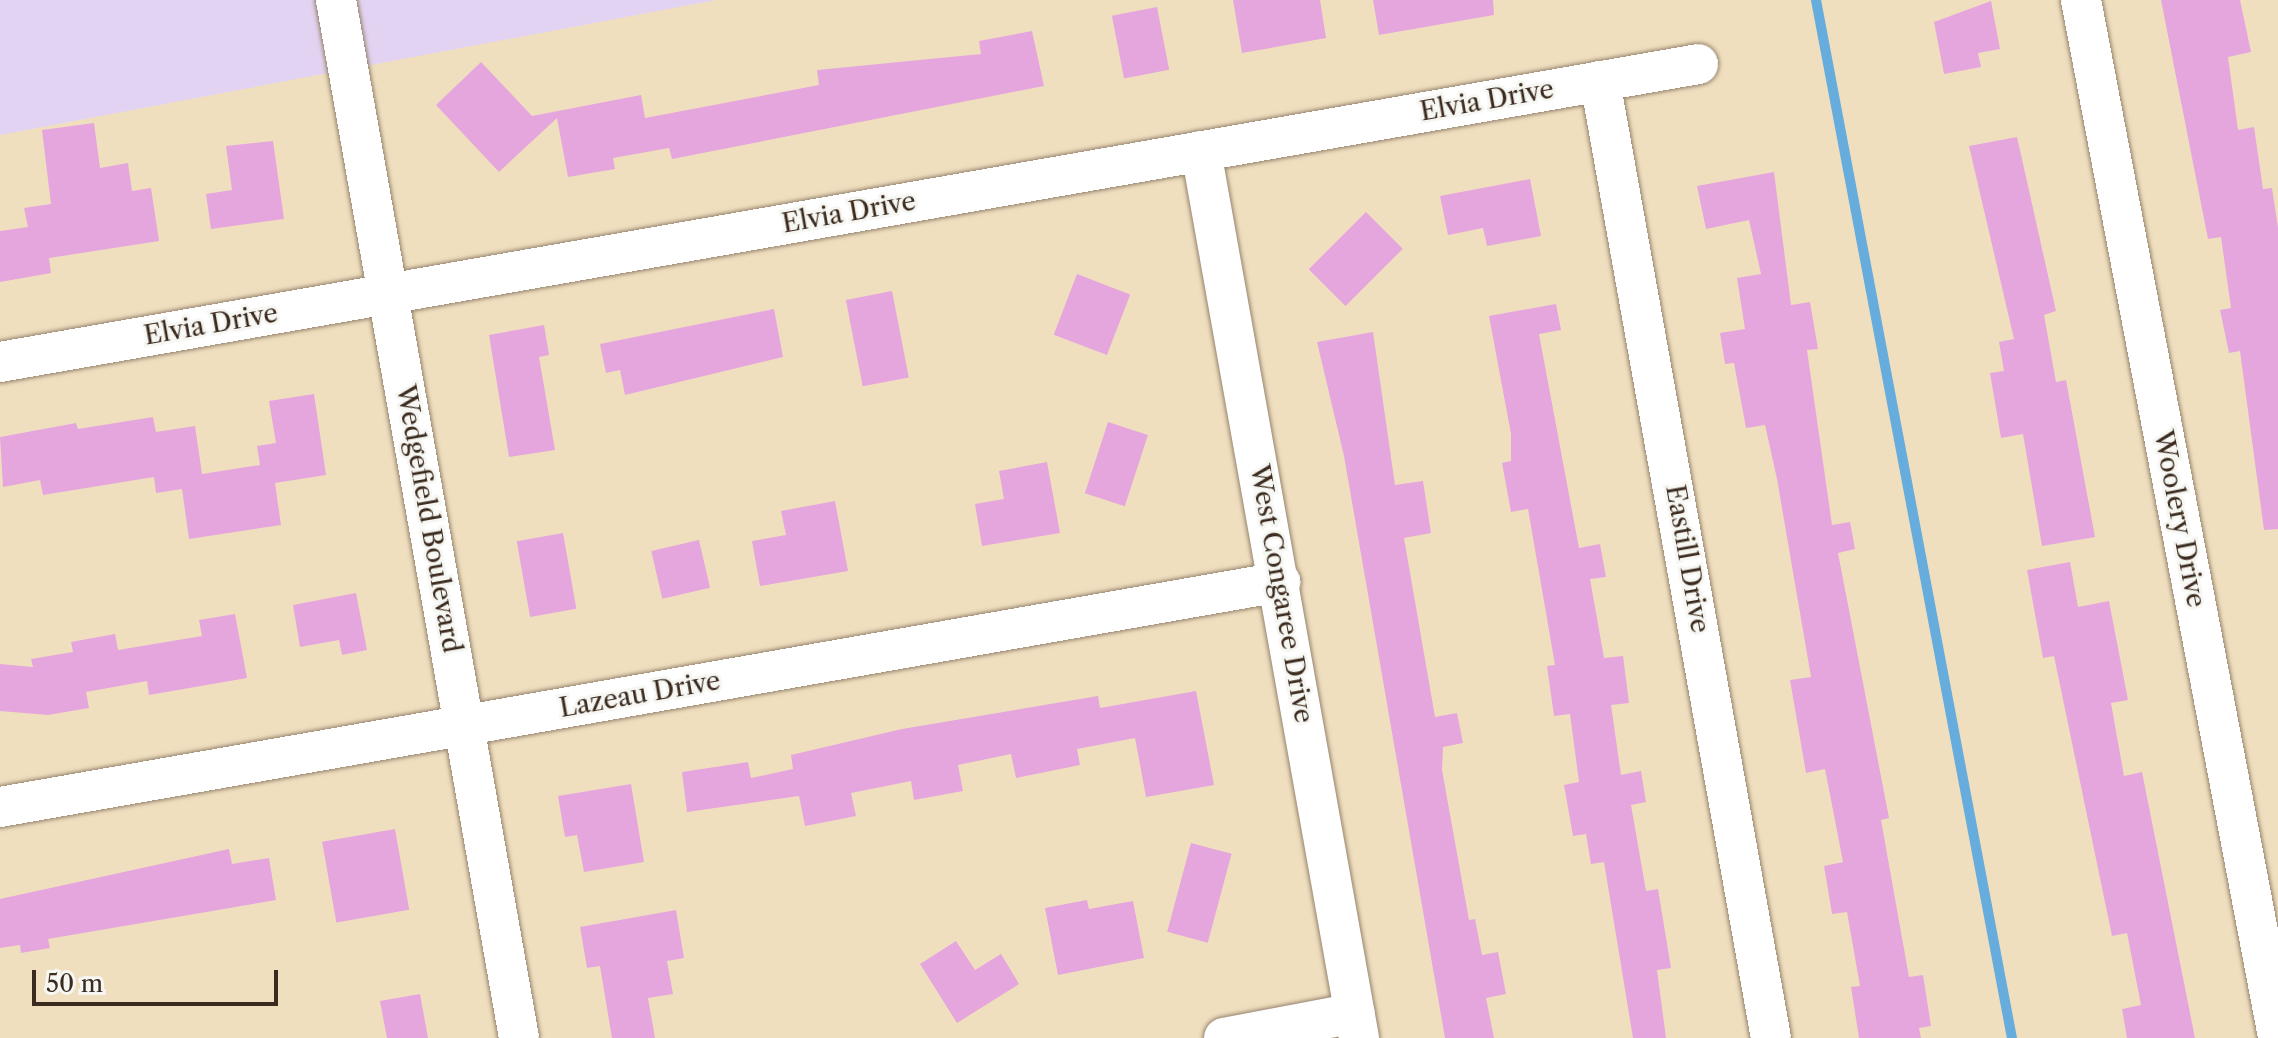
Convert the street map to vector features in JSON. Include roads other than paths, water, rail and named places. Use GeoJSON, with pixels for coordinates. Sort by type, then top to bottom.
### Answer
{"type":"FeatureCollection","features":[{"type":"Feature","properties":{"kind":"street","name":"Wedgefield Boulevard"},"geometry":{"type":"LineString","coordinates":[[336,0],[519,1038]]}},
{"type":"Feature","properties":{"kind":"street","name":"Woolery Drive"},"geometry":{"type":"LineString","coordinates":[[2081,0],[2278,1037]]}},
{"type":"Feature","properties":{"kind":"street","name":"Elvia Drive"},"geometry":{"type":"LineString","coordinates":[[0,362],[1698,64]]}},
{"type":"Feature","properties":{"kind":"street","name":"Eastill Drive"},"geometry":{"type":"LineString","coordinates":[[1600,81],[1771,1038]]}},
{"type":"Feature","properties":{"kind":"street","name":"West Congaree Drive"},"geometry":{"type":"LineString","coordinates":[[1201,151],[1357,1025]]}},
{"type":"Feature","properties":{"kind":"street","name":"Lazeau Drive"},"geometry":{"type":"LineString","coordinates":[[0,807],[1280,582]]}},
{"type":"Feature","properties":{"kind":"street"},"geometry":{"type":"LineString","coordinates":[[1224,1038],[1357,1025]]}},
{"type":"Feature","properties":{"kind":"waterway"},"geometry":{"type":"LineString","coordinates":[[1816,0],[2012,1038]]}}]}
